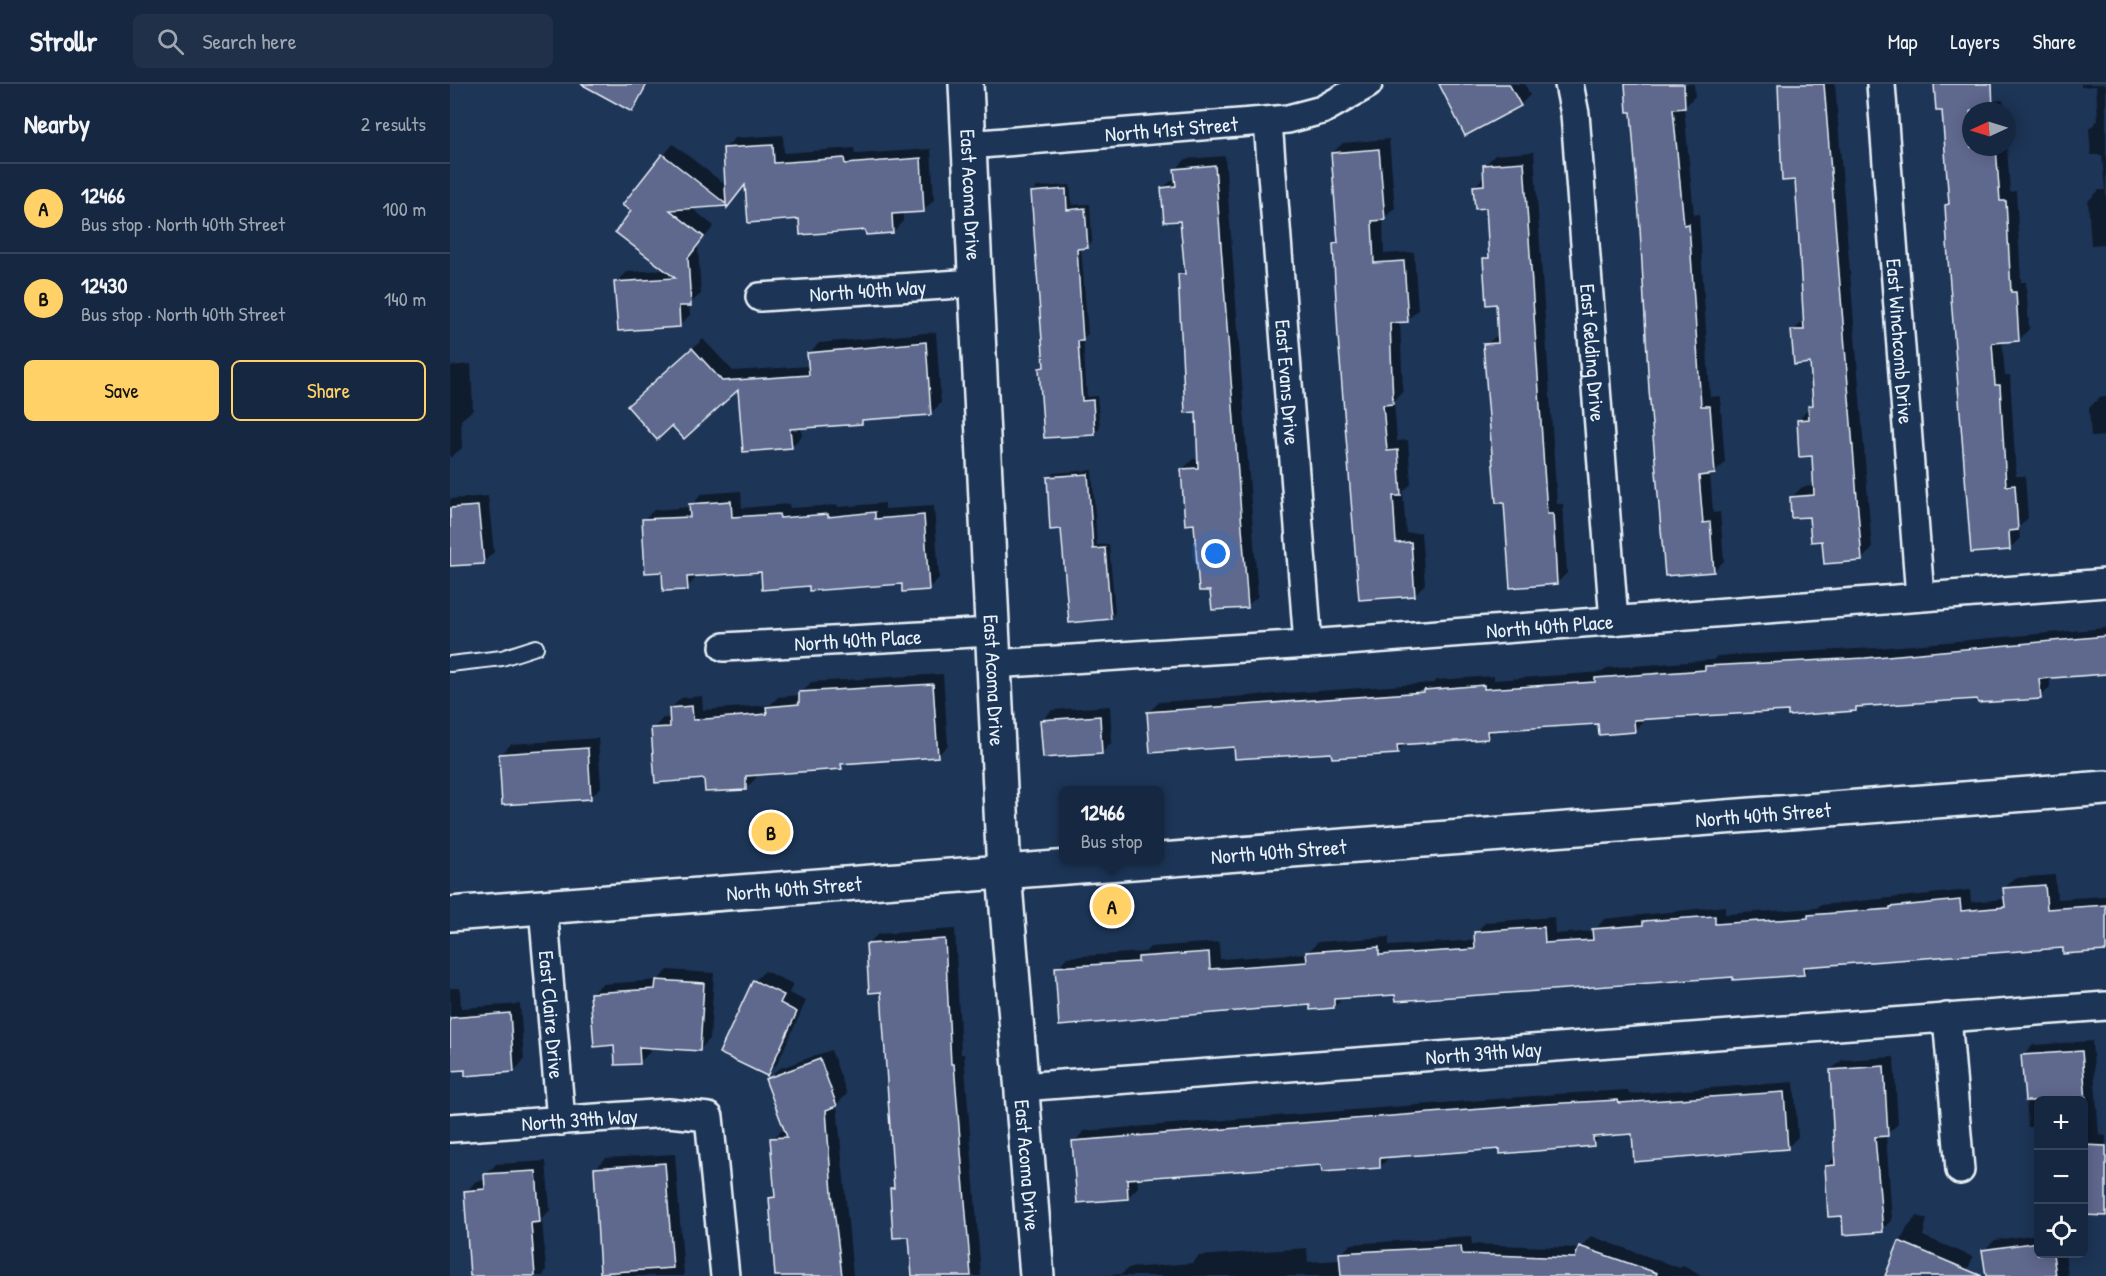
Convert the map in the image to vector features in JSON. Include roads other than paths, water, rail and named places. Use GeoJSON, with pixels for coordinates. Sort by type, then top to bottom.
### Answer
{"type":"FeatureCollection","features":[{"type":"Feature","properties":{"kind":"main road","name":"East Acoma Drive"},"geometry":{"type":"LineString","coordinates":[[966,84],[1004,872],[1037,1276]]}},
{"type":"Feature","properties":{"kind":"main road","name":"North 40th Street"},"geometry":{"type":"LineString","coordinates":[[1164,860],[2106,788]]}},
{"type":"Feature","properties":{"kind":"main road","name":"North 40th Street"},"geometry":{"type":"LineString","coordinates":[[450,914],[1109,864]]}},
{"type":"Feature","properties":{"kind":"street","name":"North 41st Street"},"geometry":{"type":"LineString","coordinates":[[968,145],[1268,122],[1322,110],[1368,84]]}},
{"type":"Feature","properties":{"kind":"street","name":"East Gelding Drive"},"geometry":{"type":"LineString","coordinates":[[1569,84],[1575,114],[1614,621]]}},
{"type":"Feature","properties":{"kind":"street","name":"East Winchcomb Drive"},"geometry":{"type":"LineString","coordinates":[[1881,84],[1920,597]]}},
{"type":"Feature","properties":{"kind":"street","name":"East Evans Drive"},"geometry":{"type":"LineString","coordinates":[[1268,122],[1308,644]]}},
{"type":"Feature","properties":{"kind":"street","name":"North 40th Way"},"geometry":{"type":"LineString","coordinates":[[760,297],[975,283]]}},
{"type":"Feature","properties":{"kind":"street","name":"North 40th Place"},"geometry":{"type":"LineString","coordinates":[[993,664],[1308,644],[2106,583]]}},
{"type":"Feature","properties":{"kind":"street","name":"North 40th Place"},"geometry":{"type":"LineString","coordinates":[[724,647],[991,632]]}},
{"type":"Feature","properties":{"kind":"street","name":"East Claire Drive"},"geometry":{"type":"LineString","coordinates":[[543,907],[561,1121]]}},
{"type":"Feature","properties":{"kind":"street","name":"North 39th Way"},"geometry":{"type":"LineString","coordinates":[[1021,1087],[2106,1006]]}},
{"type":"Feature","properties":{"kind":"street"},"geometry":{"type":"LineString","coordinates":[[1947,1017],[1960,1170]]}},
{"type":"Feature","properties":{"kind":"street","name":"North 39th Way"},"geometry":{"type":"LineString","coordinates":[[450,1128],[668,1113],[709,1117],[725,1276]]}},
{"type":"Feature","properties":{"kind":"lane"},"geometry":{"type":"LineString","coordinates":[[450,664],[501,658],[536,647]]}},
{"type":"Feature","properties":{"kind":"place","name":"12430"},"geometry":{"type":"Point","coordinates":[771,832]}},
{"type":"Feature","properties":{"kind":"place","name":"12466"},"geometry":{"type":"Point","coordinates":[1112,906]}}]}
